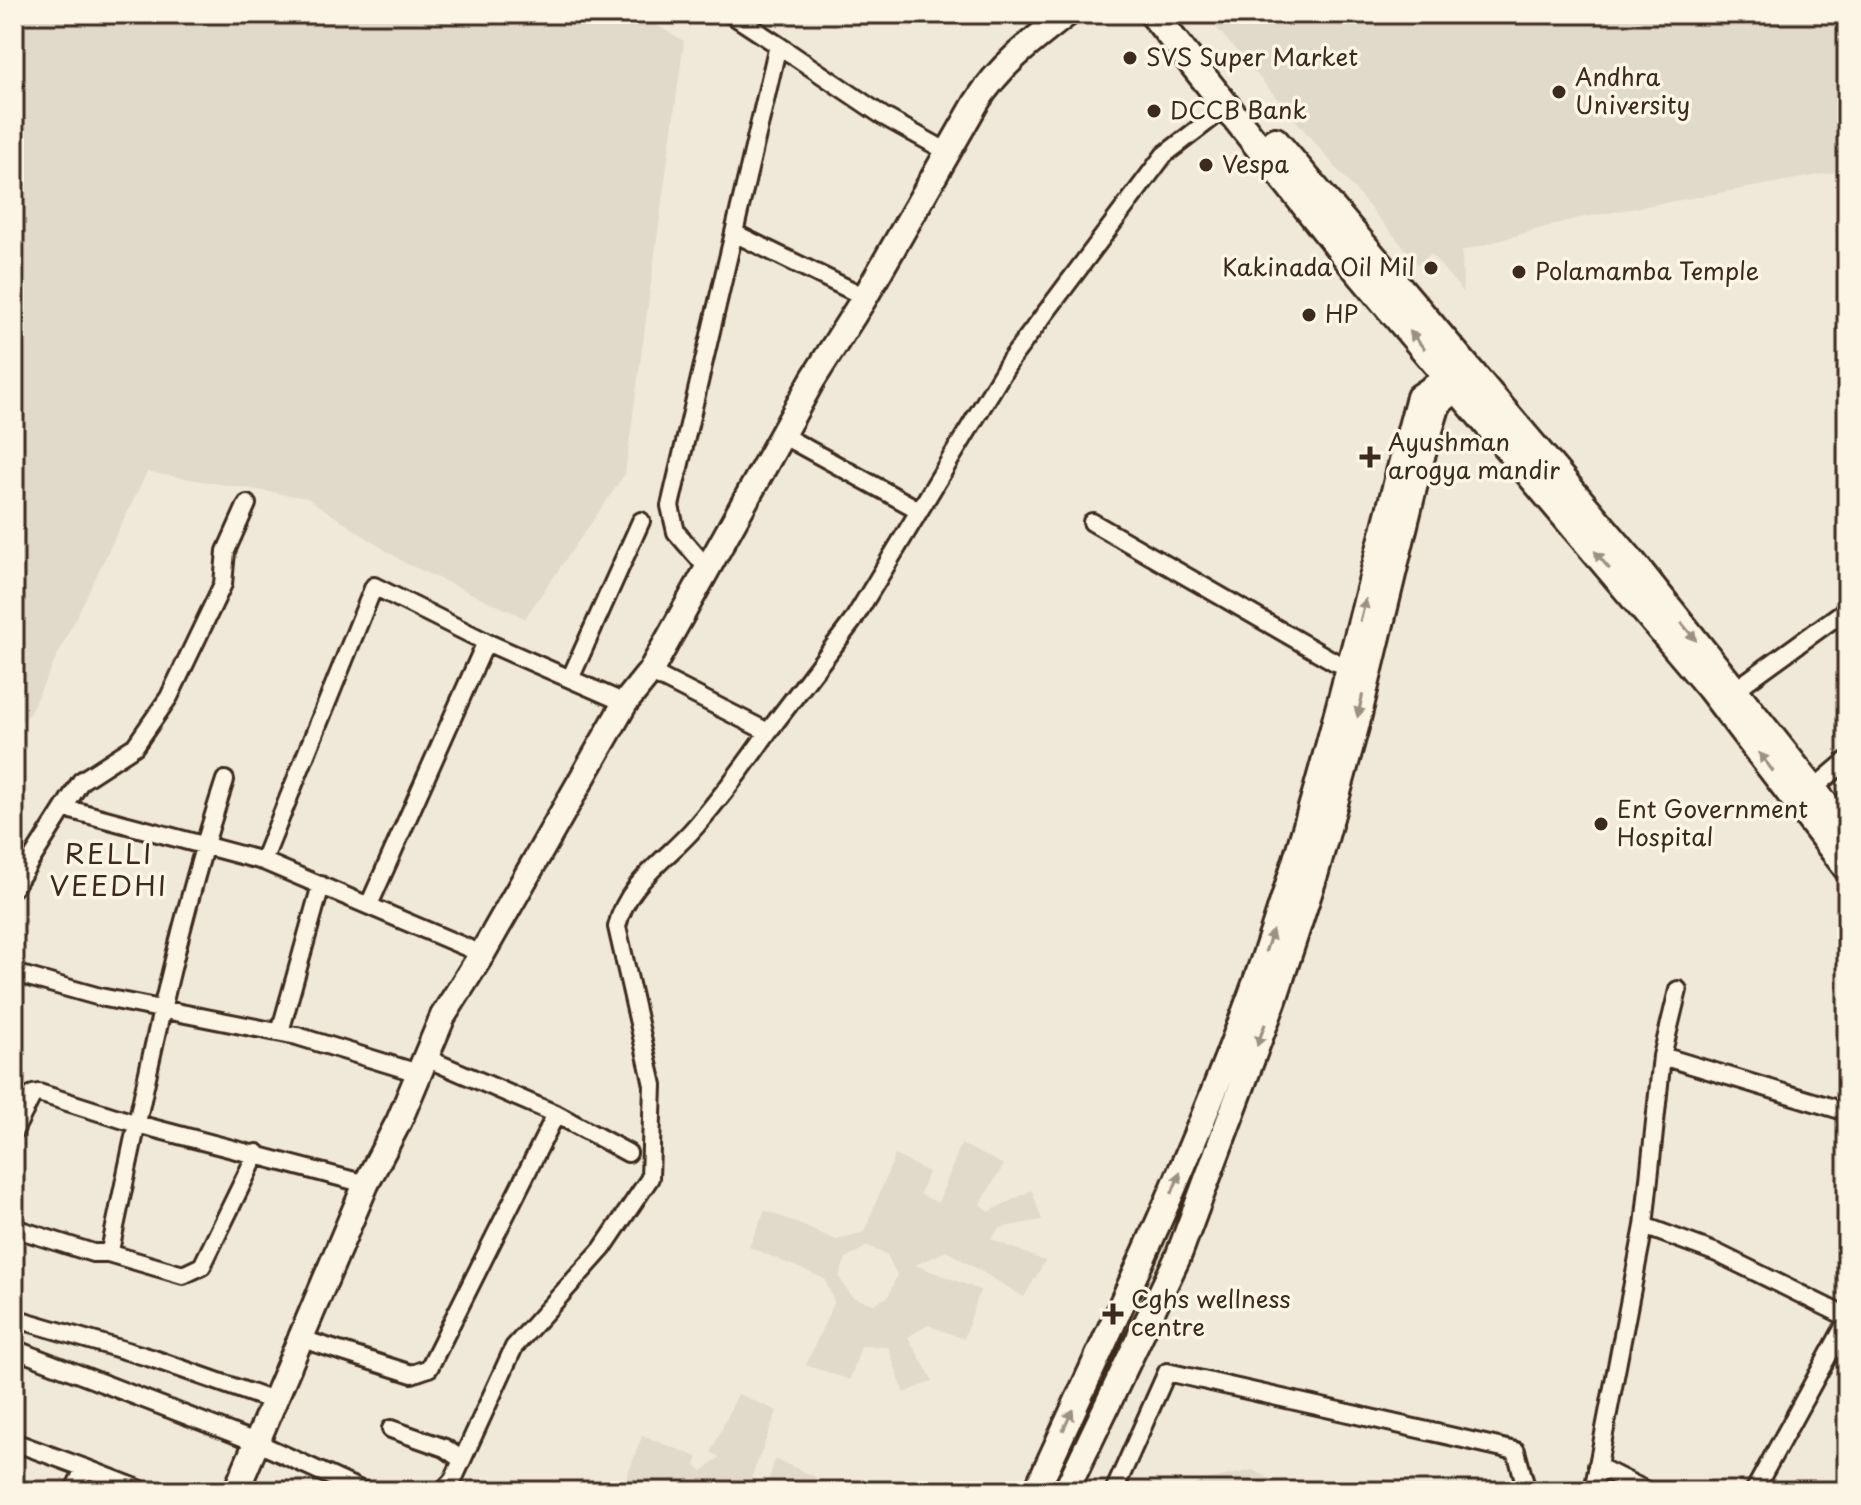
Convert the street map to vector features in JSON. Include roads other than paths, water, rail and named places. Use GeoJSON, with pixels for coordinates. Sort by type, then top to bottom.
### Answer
{"type":"FeatureCollection","features":[{"type":"Feature","properties":{"kind":"main road"},"geometry":{"type":"LineString","coordinates":[[1153,14],[1225,108],[1735,690],[1847,832]]}},
{"type":"Feature","properties":{"kind":"main road"},"geometry":{"type":"LineString","coordinates":[[1173,14],[1357,240],[1461,376],[1710,688],[1847,868]]}},
{"type":"Feature","properties":{"kind":"street"},"geometry":{"type":"LineString","coordinates":[[731,14],[883,116],[946,151]]}},
{"type":"Feature","properties":{"kind":"street"},"geometry":{"type":"LineString","coordinates":[[236,1491],[366,1184],[399,1121],[443,1016],[482,954],[625,703],[650,672],[782,435],[992,77],[1067,14]]}},
{"type":"Feature","properties":{"kind":"street"},"geometry":{"type":"LineString","coordinates":[[708,569],[676,532],[670,506],[778,45]]}},
{"type":"Feature","properties":{"kind":"street"},"geometry":{"type":"LineString","coordinates":[[443,1491],[462,1460],[514,1347],[602,1249],[650,1178],[653,1085],[617,927],[621,911],[654,864],[693,830],[735,780],[852,622],[1011,359],[1164,155],[1225,108]]}},
{"type":"Feature","properties":{"kind":"street"},"geometry":{"type":"LineString","coordinates":[[734,233],[865,297]]}},
{"type":"Feature","properties":{"kind":"street"},"geometry":{"type":"LineString","coordinates":[[1066,1491],[1178,1257],[1235,1107],[1316,872],[1358,670],[1400,502],[1438,404],[1461,376]]}},
{"type":"Feature","properties":{"kind":"street"},"geometry":{"type":"LineString","coordinates":[[782,435],[919,510]]}},
{"type":"Feature","properties":{"kind":"street"},"geometry":{"type":"LineString","coordinates":[[14,887],[81,781],[135,746],[169,697],[223,584],[226,551],[247,504]]}},
{"type":"Feature","properties":{"kind":"street"},"geometry":{"type":"LineString","coordinates":[[570,679],[641,521]]}},
{"type":"Feature","properties":{"kind":"street"},"geometry":{"type":"LineString","coordinates":[[1092,522],[1358,670]]}},
{"type":"Feature","properties":{"kind":"street"},"geometry":{"type":"LineString","coordinates":[[263,861],[374,586],[486,642],[625,703]]}},
{"type":"Feature","properties":{"kind":"street"},"geometry":{"type":"LineString","coordinates":[[1735,690],[1847,609]]}},
{"type":"Feature","properties":{"kind":"street"},"geometry":{"type":"LineString","coordinates":[[369,905],[486,642]]}},
{"type":"Feature","properties":{"kind":"street"},"geometry":{"type":"LineString","coordinates":[[1036,1491],[1152,1242],[1252,992],[1358,670]]}},
{"type":"Feature","properties":{"kind":"street"},"geometry":{"type":"LineString","coordinates":[[650,672],[768,732]]}},
{"type":"Feature","properties":{"kind":"street"},"geometry":{"type":"LineString","coordinates":[[1813,789],[1847,760]]}},
{"type":"Feature","properties":{"kind":"street"},"geometry":{"type":"LineString","coordinates":[[108,1253],[203,846],[225,780]]}},
{"type":"Feature","properties":{"kind":"street"},"geometry":{"type":"LineString","coordinates":[[64,808],[263,861],[482,954]]}},
{"type":"Feature","properties":{"kind":"street"},"geometry":{"type":"LineString","coordinates":[[280,1032],[321,885]]}},
{"type":"Feature","properties":{"kind":"street"},"geometry":{"type":"LineString","coordinates":[[14,973],[100,997],[280,1032],[422,1066],[556,1114],[628,1153]]}},
{"type":"Feature","properties":{"kind":"street"},"geometry":{"type":"LineString","coordinates":[[1593,1491],[1644,1226],[1662,1056],[1678,990]]}},
{"type":"Feature","properties":{"kind":"street"},"geometry":{"type":"LineString","coordinates":[[1662,1056],[1847,1112]]}},
{"type":"Feature","properties":{"kind":"street"},"geometry":{"type":"LineString","coordinates":[[14,1131],[21,1099],[39,1093],[137,1124],[366,1184]]}},
{"type":"Feature","properties":{"kind":"street"},"geometry":{"type":"LineString","coordinates":[[302,1339],[370,1358],[412,1374],[429,1368],[556,1114]]}},
{"type":"Feature","properties":{"kind":"street"},"geometry":{"type":"LineString","coordinates":[[14,1228],[93,1253],[108,1253],[183,1275],[202,1266],[257,1153]]}},
{"type":"Feature","properties":{"kind":"street"},"geometry":{"type":"LineString","coordinates":[[1644,1226],[1717,1253],[1847,1319],[1754,1491]]}},
{"type":"Feature","properties":{"kind":"street"},"geometry":{"type":"LineString","coordinates":[[14,1318],[151,1358],[276,1402]]}},
{"type":"Feature","properties":{"kind":"street"},"geometry":{"type":"LineString","coordinates":[[14,1349],[258,1443],[363,1491]]}},
{"type":"Feature","properties":{"kind":"street"},"geometry":{"type":"LineString","coordinates":[[1114,1491],[1167,1372],[1516,1451],[1527,1491]]}},
{"type":"Feature","properties":{"kind":"street"},"geometry":{"type":"LineString","coordinates":[[391,1429],[445,1448],[462,1460]]}},
{"type":"Feature","properties":{"kind":"street"},"geometry":{"type":"LineString","coordinates":[[14,1442],[144,1491]]}},
{"type":"Feature","properties":{"kind":"street"},"geometry":{"type":"LineString","coordinates":[[1597,1466],[1647,1491]]}},
{"type":"Feature","properties":{"kind":"street"},"geometry":{"type":"LineString","coordinates":[[73,1491],[85,1468]]}},
{"type":"Feature","properties":{"kind":"place","name":"SVS Super Market"},"geometry":{"type":"Point","coordinates":[1130,58]}},
{"type":"Feature","properties":{"kind":"place","name":"Andhra University"},"geometry":{"type":"Point","coordinates":[1559,92]}},
{"type":"Feature","properties":{"kind":"place","name":"DCCB Bank"},"geometry":{"type":"Point","coordinates":[1154,111]}},
{"type":"Feature","properties":{"kind":"place","name":"Vespa"},"geometry":{"type":"Point","coordinates":[1206,165]}},
{"type":"Feature","properties":{"kind":"place","name":"Kakinada Oil Mil"},"geometry":{"type":"Point","coordinates":[1431,268]}},
{"type":"Feature","properties":{"kind":"place","name":"Polamamba Temple"},"geometry":{"type":"Point","coordinates":[1519,272]}},
{"type":"Feature","properties":{"kind":"place","name":"HP"},"geometry":{"type":"Point","coordinates":[1309,315]}},
{"type":"Feature","properties":{"kind":"place","name":"Ayushman arogya mandir"},"geometry":{"type":"Point","coordinates":[1370,457]}},
{"type":"Feature","properties":{"kind":"place","name":"Ent Government Hospital"},"geometry":{"type":"Point","coordinates":[1601,824]}},
{"type":"Feature","properties":{"kind":"place","name":"Cghs wellness centre"},"geometry":{"type":"Point","coordinates":[1113,1314]}},
{"type":"Feature","properties":{"kind":"district","name":"RELLI VEEDHI"},"geometry":{"type":"Point","coordinates":[109,870]}}]}
